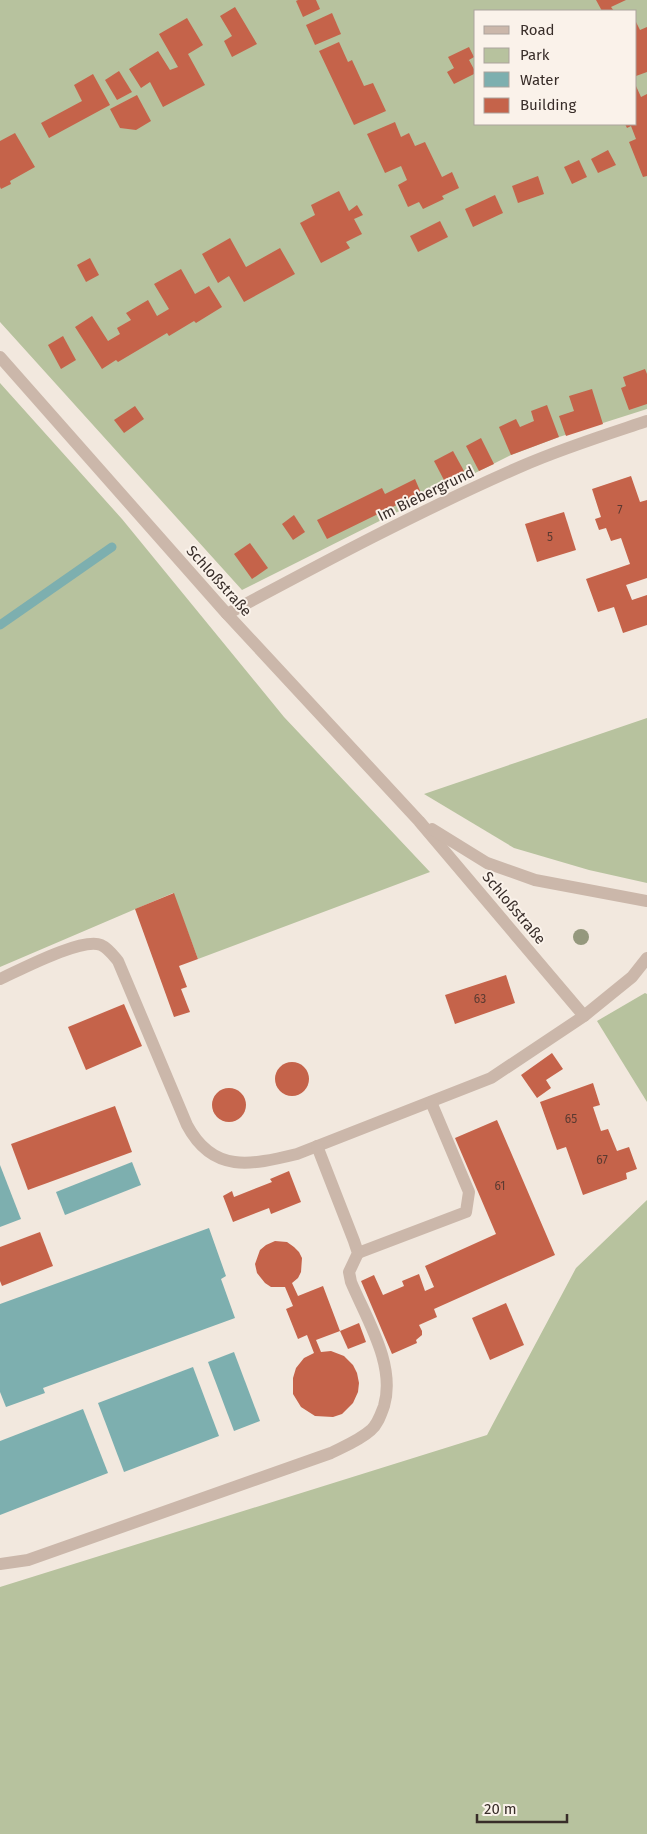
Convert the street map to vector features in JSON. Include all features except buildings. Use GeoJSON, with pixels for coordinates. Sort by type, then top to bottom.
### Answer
{"type":"FeatureCollection","features":[{"type":"Feature","properties":{"kind":"street","name":"Schloßstraße"},"geometry":{"type":"LineString","coordinates":[[0,357],[227,614],[419,821],[584,1016]]}},
{"type":"Feature","properties":{"kind":"street","name":"Im Biebergrund"},"geometry":{"type":"LineString","coordinates":[[227,614],[350,549],[522,466],[582,442],[647,421]]}},
{"type":"Feature","properties":{"kind":"street","name":"Schloßstraße"},"geometry":{"type":"LineString","coordinates":[[419,821],[487,863],[535,880],[647,901]]}},
{"type":"Feature","properties":{"kind":"street"},"geometry":{"type":"LineString","coordinates":[[0,979],[73,947],[100,944],[110,950],[118,961],[187,1125],[195,1139],[213,1156],[234,1162],[251,1162],[297,1154],[491,1078],[584,1016],[632,977],[647,958]]}},
{"type":"Feature","properties":{"kind":"street"},"geometry":{"type":"LineString","coordinates":[[358,1253],[466,1212],[469,1192],[431,1102]]}},
{"type":"Feature","properties":{"kind":"street"},"geometry":{"type":"LineString","coordinates":[[0,1564],[28,1560],[331,1453],[358,1440],[373,1429],[381,1416],[388,1384],[383,1357],[351,1282],[349,1272],[358,1253],[317,1146]]}},
{"type":"Feature","properties":{"kind":"green space"},"geometry":{"type":"Polygon","coordinates":[[[0,0],[647,0],[647,409],[559,437],[511,455],[242,590],[0,322],[0,0]]]}},
{"type":"Feature","properties":{"kind":"green space"},"geometry":{"type":"Polygon","coordinates":[[[0,383],[122,519],[284,717],[430,872],[198,959],[173,893],[0,967],[0,383]]]}},
{"type":"Feature","properties":{"kind":"green space"},"geometry":{"type":"Polygon","coordinates":[[[647,718],[647,883],[589,870],[514,848],[424,794],[647,718]]]}},
{"type":"Feature","properties":{"kind":"green space"},"geometry":{"type":"Polygon","coordinates":[[[645,993],[647,994],[647,1102],[597,1021],[645,993]]]}},
{"type":"Feature","properties":{"kind":"green space"},"geometry":{"type":"Polygon","coordinates":[[[647,1200],[647,1834],[0,1834],[0,1587],[487,1435],[576,1268],[647,1200]]]}},
{"type":"Feature","properties":{"kind":"water"},"geometry":{"type":"Polygon","coordinates":[[[132,1162],[141,1185],[65,1215],[56,1192],[132,1162]]]}},
{"type":"Feature","properties":{"kind":"water"},"geometry":{"type":"Polygon","coordinates":[[[0,1165],[21,1219],[0,1227],[0,1165]]]}},
{"type":"Feature","properties":{"kind":"water"},"geometry":{"type":"Polygon","coordinates":[[[209,1228],[226,1276],[221,1279],[235,1318],[43,1388],[45,1393],[6,1407],[0,1392],[0,1304],[209,1228]]]}},
{"type":"Feature","properties":{"kind":"water"},"geometry":{"type":"Polygon","coordinates":[[[234,1352],[260,1421],[234,1431],[208,1362],[234,1352]]]}},
{"type":"Feature","properties":{"kind":"water"},"geometry":{"type":"Polygon","coordinates":[[[193,1367],[219,1436],[124,1472],[98,1403],[193,1367]]]}},
{"type":"Feature","properties":{"kind":"water"},"geometry":{"type":"Polygon","coordinates":[[[83,1409],[108,1473],[0,1515],[0,1441],[83,1409]]]}},
{"type":"Feature","properties":{"kind":"waterway"},"geometry":{"type":"LineString","coordinates":[[0,625],[112,547]]}}]}
